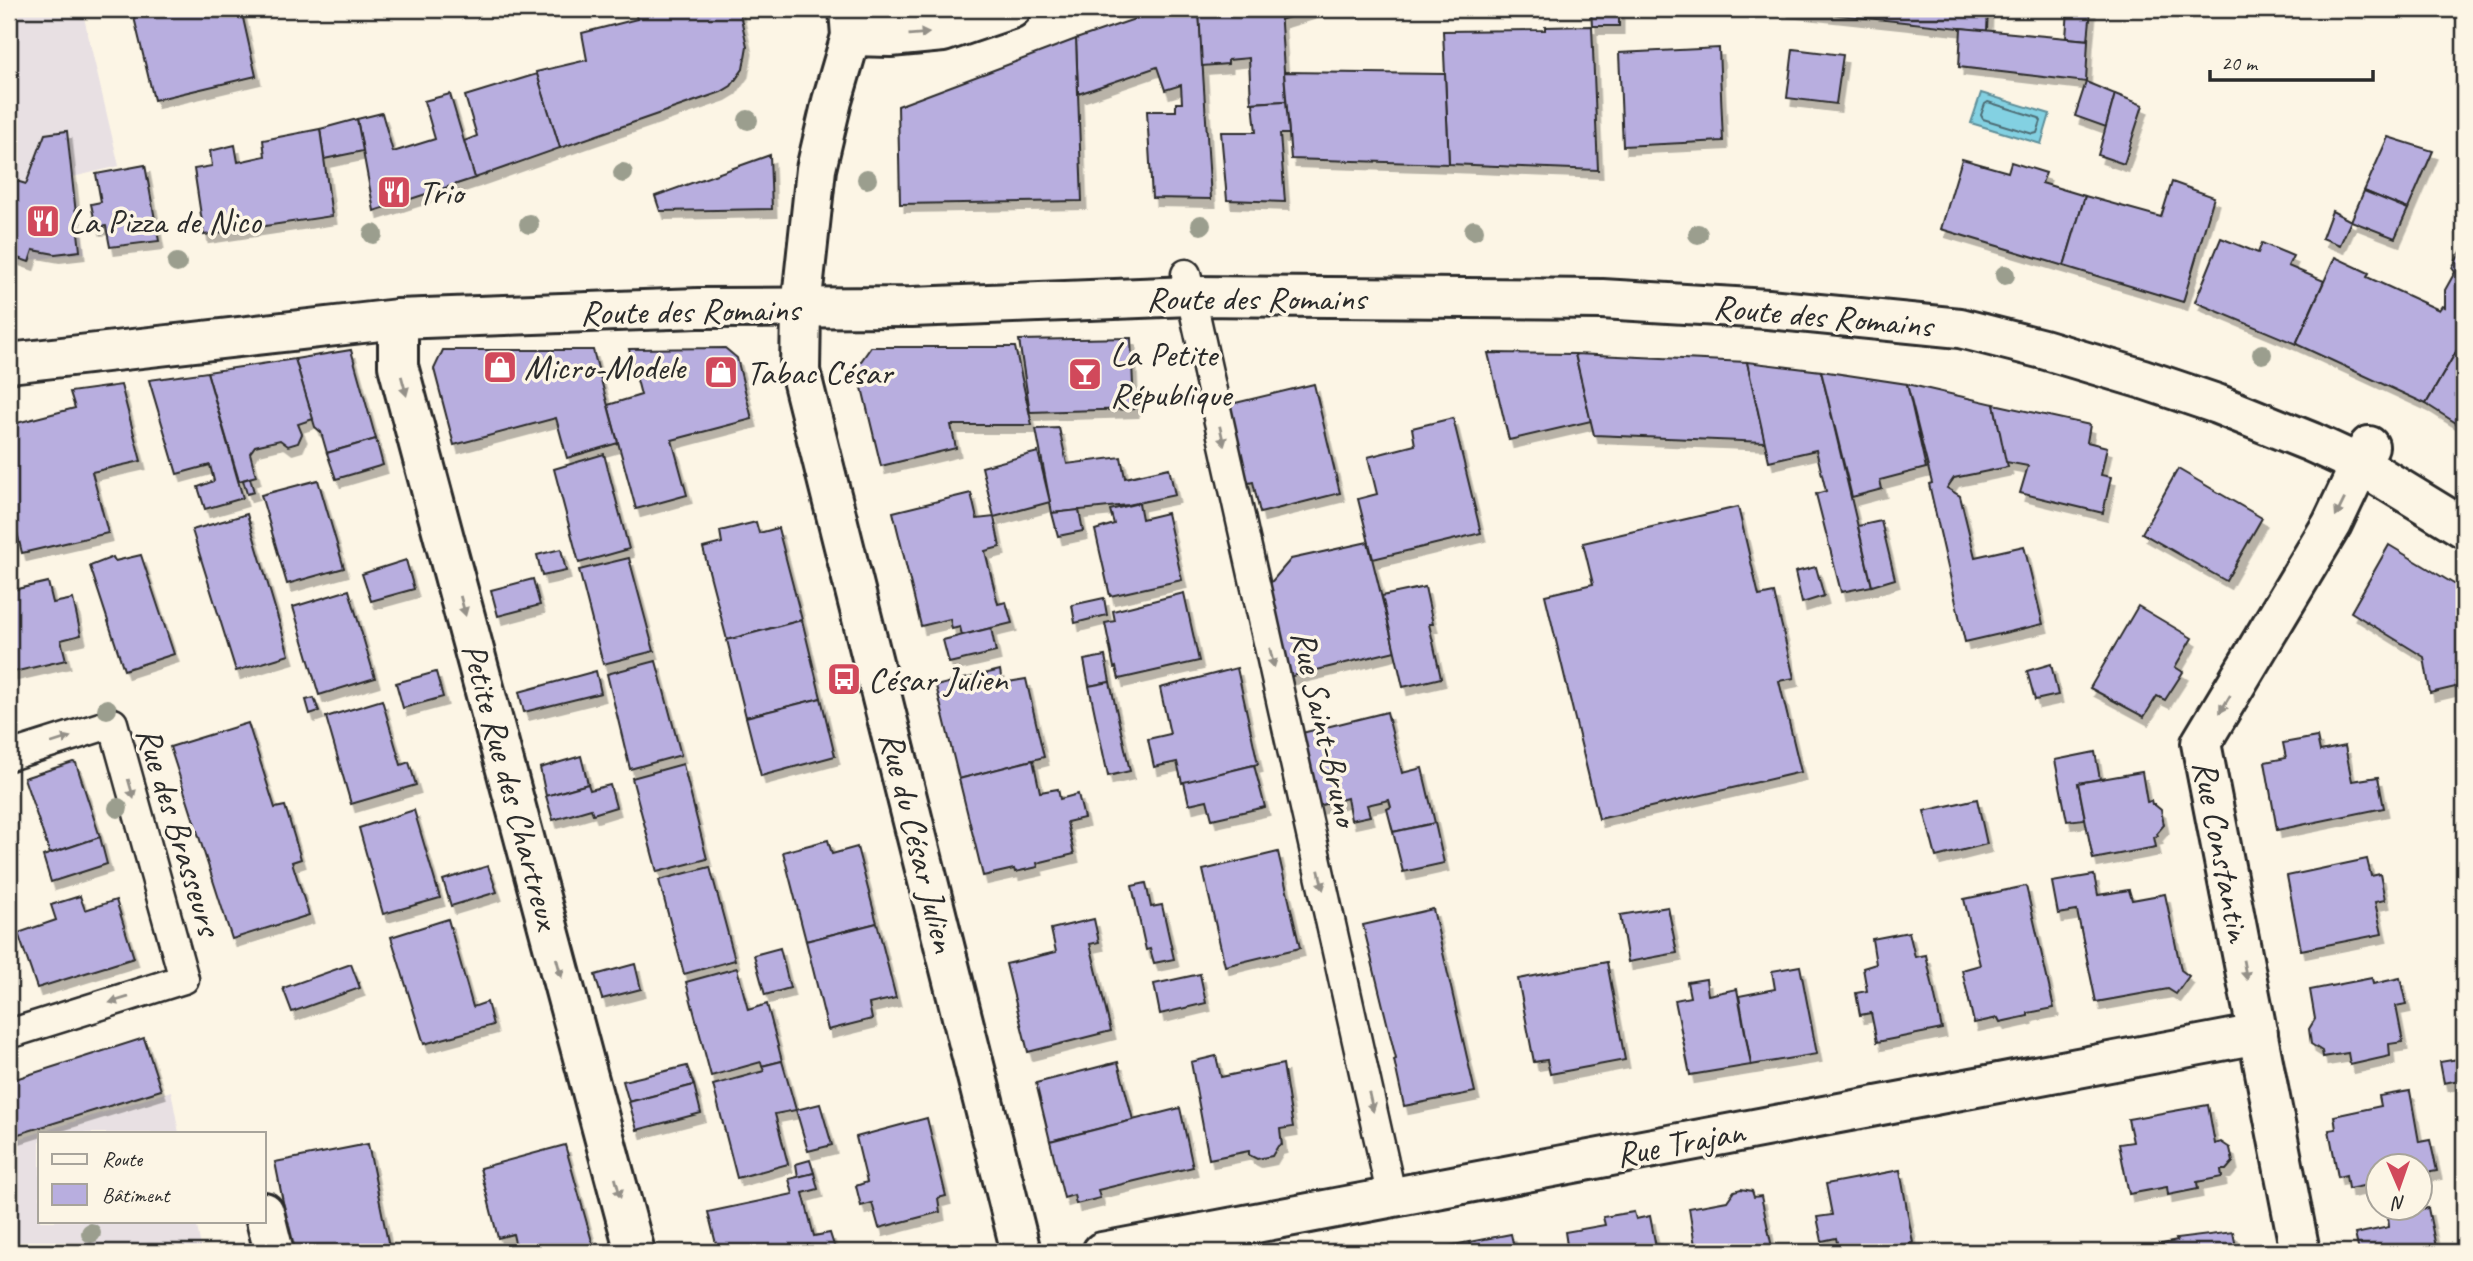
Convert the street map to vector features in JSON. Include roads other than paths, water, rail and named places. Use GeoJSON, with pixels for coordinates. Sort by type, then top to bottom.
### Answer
{"type":"FeatureCollection","features":[{"type":"Feature","properties":{"kind":"street"},"geometry":{"type":"LineString","coordinates":[[850,22],[890,37],[943,32],[1011,9]]}},
{"type":"Feature","properties":{"kind":"street","name":"Rue du César Julien"},"geometry":{"type":"LineString","coordinates":[[850,22],[816,169],[802,308],[800,371],[1021,1252]]}},
{"type":"Feature","properties":{"kind":"street","name":"Route des Romains"},"geometry":{"type":"LineString","coordinates":[[9,363],[398,319],[685,309],[912,307],[1188,285],[1602,299],[1768,309],[1960,328],[2068,356],[2217,404],[2311,442],[2365,456],[2464,528]]}},
{"type":"Feature","properties":{"kind":"street","name":"Petite Rue des Chartreux"},"geometry":{"type":"LineString","coordinates":[[398,319],[398,366],[635,1252]]}},
{"type":"Feature","properties":{"kind":"street","name":"Rue Constantin"},"geometry":{"type":"LineString","coordinates":[[2300,1252],[2201,743],[2332,524],[2365,456]]}},
{"type":"Feature","properties":{"kind":"street","name":"Rue Trajan"},"geometry":{"type":"LineString","coordinates":[[1102,1252],[2258,1034]]}},
{"type":"Feature","properties":{"kind":"street"},"geometry":{"type":"LineString","coordinates":[[266,1220],[274,1252]]}},
{"type":"Feature","properties":{"kind":"lane","name":"Rue Saint-Bruno"},"geometry":{"type":"LineString","coordinates":[[1188,285],[1392,1198]]}},
{"type":"Feature","properties":{"kind":"lane","name":"Rue des Brasseurs"},"geometry":{"type":"LineString","coordinates":[[9,756],[113,723],[184,979],[9,1034]]}},
{"type":"Feature","properties":{"kind":"water"},"geometry":{"type":"Polygon","coordinates":[[[1981,93],[2050,114],[2041,144],[1971,123],[1981,93]]]}},
{"type":"Feature","properties":{"kind":"place","name":"Trio"},"geometry":{"type":"Point","coordinates":[394,192]}},
{"type":"Feature","properties":{"kind":"place","name":"La Pizza de Nico"},"geometry":{"type":"Point","coordinates":[43,221]}},
{"type":"Feature","properties":{"kind":"place","name":"Micro-Modele"},"geometry":{"type":"Point","coordinates":[500,367]}},
{"type":"Feature","properties":{"kind":"place","name":"Tabac César"},"geometry":{"type":"Point","coordinates":[721,372]}},
{"type":"Feature","properties":{"kind":"place","name":"La Petite République"},"geometry":{"type":"Point","coordinates":[1085,374]}},
{"type":"Feature","properties":{"kind":"place","name":"César Julien"},"geometry":{"type":"Point","coordinates":[844,679]}}]}
